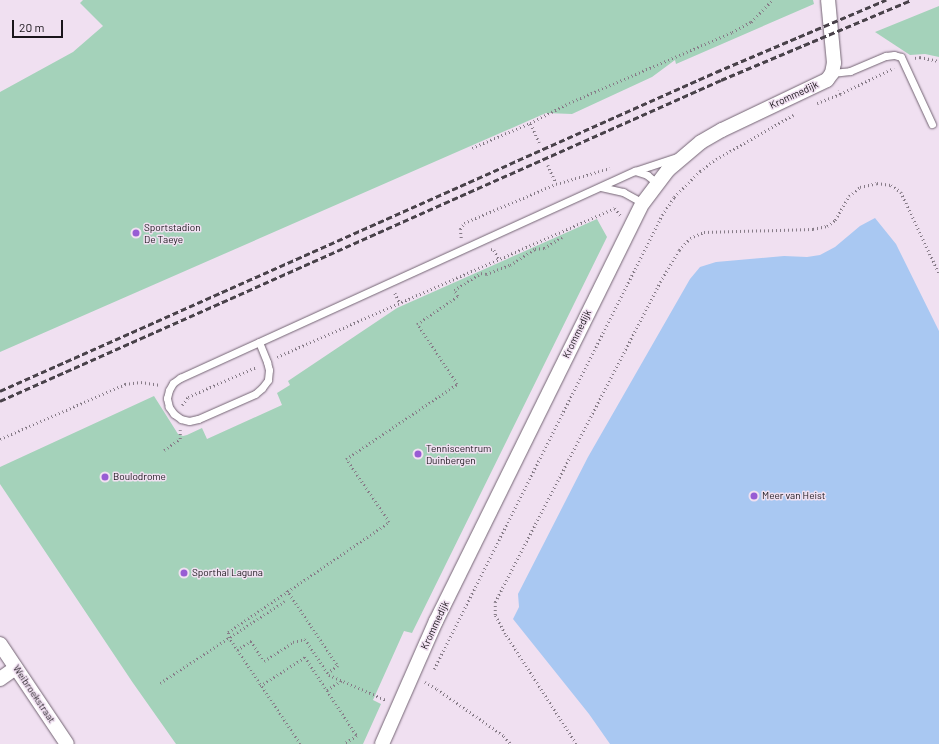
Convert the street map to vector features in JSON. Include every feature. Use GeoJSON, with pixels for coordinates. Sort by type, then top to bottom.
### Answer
{"type":"FeatureCollection","features":[{"type":"Feature","properties":{"kind":"street"},"geometry":{"type":"LineString","coordinates":[[828,0],[833,48],[832,73]]}},
{"type":"Feature","properties":{"kind":"street","name":"Krommedijk"},"geometry":{"type":"LineString","coordinates":[[382,744],[436,621],[643,203],[668,170],[686,154],[722,130],[820,84],[827,80],[832,73]]}},
{"type":"Feature","properties":{"kind":"street","name":"Weibroekstraat"},"geometry":{"type":"LineString","coordinates":[[0,644],[68,744]]}},
{"type":"Feature","properties":{"kind":"street"},"geometry":{"type":"LineString","coordinates":[[0,679],[16,668]]}},
{"type":"Feature","properties":{"kind":"lane"},"geometry":{"type":"LineString","coordinates":[[832,73],[850,70],[886,56],[894,55],[901,57],[932,124]]}},
{"type":"Feature","properties":{"kind":"lane"},"geometry":{"type":"LineString","coordinates":[[258,342],[268,362],[269,370],[268,380],[255,394],[198,419],[190,421],[181,419],[174,414],[169,407],[167,398],[168,390],[173,383],[180,378],[258,342],[601,187],[634,171],[686,154]]}},
{"type":"Feature","properties":{"kind":"lane"},"geometry":{"type":"LineString","coordinates":[[634,171],[647,175],[657,183]]}},
{"type":"Feature","properties":{"kind":"lane"},"geometry":{"type":"LineString","coordinates":[[601,187],[623,192],[643,203]]}},
{"type":"Feature","properties":{"kind":"path"},"geometry":{"type":"LineString","coordinates":[[472,148],[732,32],[751,22],[772,0]]}},
{"type":"Feature","properties":{"kind":"path"},"geometry":{"type":"LineString","coordinates":[[813,105],[920,57],[939,61]]}},
{"type":"Feature","properties":{"kind":"path"},"geometry":{"type":"LineString","coordinates":[[832,73],[840,94]]}},
{"type":"Feature","properties":{"kind":"path"},"geometry":{"type":"LineString","coordinates":[[424,690],[426,683],[662,214],[674,198],[700,171],[716,159],[799,111]]}},
{"type":"Feature","properties":{"kind":"path"},"geometry":{"type":"LineString","coordinates":[[530,123],[539,143]]}},
{"type":"Feature","properties":{"kind":"path"},"geometry":{"type":"LineString","coordinates":[[466,248],[460,235],[462,225],[556,184],[548,165]]}},
{"type":"Feature","properties":{"kind":"path"},"geometry":{"type":"LineString","coordinates":[[576,744],[505,634],[495,615],[495,602],[660,282],[679,250],[690,238],[704,232],[813,229],[827,226],[835,220],[849,196],[860,187],[877,183],[891,185],[901,192],[939,273]]}},
{"type":"Feature","properties":{"kind":"path"},"geometry":{"type":"LineString","coordinates":[[164,450],[180,439],[181,407],[188,397],[615,208],[624,221]]}},
{"type":"Feature","properties":{"kind":"path"},"geometry":{"type":"LineString","coordinates":[[300,744],[229,638],[228,632],[231,628],[389,522],[346,459],[457,384],[417,324],[458,296],[454,290],[481,273],[486,274],[510,265],[535,249],[544,248],[562,237]]}},
{"type":"Feature","properties":{"kind":"path"},"geometry":{"type":"LineString","coordinates":[[0,439],[125,384],[141,382],[157,384],[168,390]]}},
{"type":"Feature","properties":{"kind":"path"},"geometry":{"type":"LineString","coordinates":[[287,590],[338,666],[328,673]]}},
{"type":"Feature","properties":{"kind":"path"},"geometry":{"type":"LineString","coordinates":[[160,683],[285,601]]}},
{"type":"Feature","properties":{"kind":"path"},"geometry":{"type":"LineString","coordinates":[[237,650],[251,641],[264,661],[293,642],[305,639],[328,673],[399,706]]}},
{"type":"Feature","properties":{"kind":"path"},"geometry":{"type":"LineString","coordinates":[[260,686],[305,657],[357,736],[344,744]]}},
{"type":"Feature","properties":{"kind":"path"},"geometry":{"type":"LineString","coordinates":[[412,676],[426,683],[504,736],[511,744]]}},
{"type":"Feature","properties":{"kind":"path"},"geometry":{"type":"LineString","coordinates":[[327,690],[342,680]]}},
{"type":"Feature","properties":{"kind":"green space","name":"Sportstadion De Taeye"},"geometry":{"type":"Polygon","coordinates":[[[83,0],[813,0],[814,4],[676,64],[675,60],[652,77],[572,114],[546,113],[0,352],[0,92],[73,52],[103,26],[80,3],[83,0]]]}},
{"type":"Feature","properties":{"kind":"green space"},"geometry":{"type":"Polygon","coordinates":[[[939,6],[939,57],[925,54],[910,55],[875,32],[939,6]]]}},
{"type":"Feature","properties":{"kind":"green space"},"geometry":{"type":"Polygon","coordinates":[[[597,219],[607,237],[412,633],[404,631],[373,700],[381,704],[363,744],[176,744],[133,683],[0,484],[0,467],[154,396],[178,434],[183,436],[187,435],[202,428],[207,439],[282,405],[277,393],[290,385],[288,381],[397,308],[597,219]]]}},
{"type":"Feature","properties":{"kind":"water","name":"Meer van Heist"},"geometry":{"type":"Polygon","coordinates":[[[875,218],[896,244],[939,331],[939,744],[610,744],[589,714],[513,619],[519,607],[518,594],[588,457],[690,279],[700,267],[716,262],[784,256],[807,257],[820,255],[835,247],[860,226],[875,218]]]}},
{"type":"Feature","properties":{"kind":"railway"},"geometry":{"type":"LineString","coordinates":[[0,391],[716,72],[886,0]]}},
{"type":"Feature","properties":{"kind":"railway"},"geometry":{"type":"LineString","coordinates":[[0,401],[721,80],[911,0]]}},
{"type":"Feature","properties":{"kind":"place","name":"Sportstadion De Taeye"},"geometry":{"type":"Point","coordinates":[136,233]}},
{"type":"Feature","properties":{"kind":"place","name":"Tenniscentrum Duinbergen"},"geometry":{"type":"Point","coordinates":[418,454]}},
{"type":"Feature","properties":{"kind":"place","name":"Boulodrome"},"geometry":{"type":"Point","coordinates":[105,477]}},
{"type":"Feature","properties":{"kind":"place","name":"Meer van Heist"},"geometry":{"type":"Point","coordinates":[754,496]}},
{"type":"Feature","properties":{"kind":"place","name":"Sporthal Laguna"},"geometry":{"type":"Point","coordinates":[184,573]}}]}
